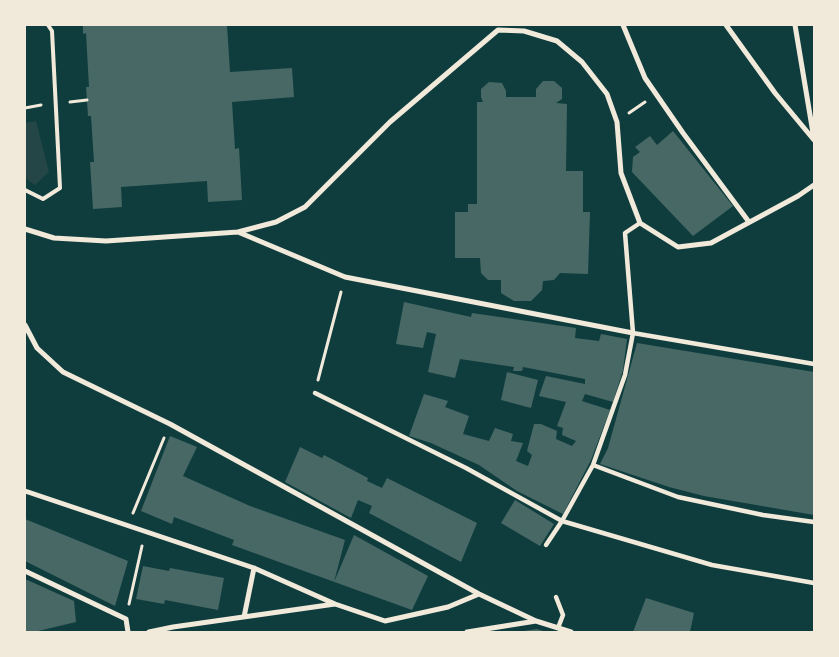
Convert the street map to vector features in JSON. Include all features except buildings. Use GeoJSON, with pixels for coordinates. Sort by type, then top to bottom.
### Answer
{"type":"FeatureCollection","features":[{"type":"Feature","properties":{"kind":"street"},"geometry":{"type":"LineString","coordinates":[[520,25],[524,31]]}},
{"type":"Feature","properties":{"kind":"street"},"geometry":{"type":"LineString","coordinates":[[623,25],[645,78],[683,133],[750,222]]}},
{"type":"Feature","properties":{"kind":"street"},"geometry":{"type":"LineString","coordinates":[[726,25],[775,93],[814,140]]}},
{"type":"Feature","properties":{"kind":"street"},"geometry":{"type":"LineString","coordinates":[[795,25],[814,140]]}},
{"type":"Feature","properties":{"kind":"street"},"geometry":{"type":"LineString","coordinates":[[25,229],[54,238],[106,242],[238,232],[276,222],[305,207],[390,122],[498,30],[524,31],[557,41],[582,62],[607,94],[616,122],[621,173],[640,223],[678,247],[711,243],[814,185]]}},
{"type":"Feature","properties":{"kind":"street"},"geometry":{"type":"LineString","coordinates":[[546,544],[562,522],[593,465],[625,375],[633,334],[625,233],[640,223]]}},
{"type":"Feature","properties":{"kind":"street"},"geometry":{"type":"LineString","coordinates":[[238,232],[345,276],[633,334],[814,364]]}},
{"type":"Feature","properties":{"kind":"street"},"geometry":{"type":"LineString","coordinates":[[25,325],[37,348],[63,372],[170,424],[479,594],[536,621],[571,632]]}},
{"type":"Feature","properties":{"kind":"street"},"geometry":{"type":"LineString","coordinates":[[315,393],[466,468],[562,522],[712,565],[814,583]]}},
{"type":"Feature","properties":{"kind":"street"},"geometry":{"type":"LineString","coordinates":[[593,465],[678,497],[763,515],[814,522]]}},
{"type":"Feature","properties":{"kind":"street"},"geometry":{"type":"LineString","coordinates":[[25,491],[254,568],[335,604],[385,621],[448,607],[479,594]]}},
{"type":"Feature","properties":{"kind":"street"},"geometry":{"type":"LineString","coordinates":[[244,616],[254,568]]}},
{"type":"Feature","properties":{"kind":"street"},"geometry":{"type":"LineString","coordinates":[[25,571],[126,619],[128,632]]}},
{"type":"Feature","properties":{"kind":"street"},"geometry":{"type":"LineString","coordinates":[[556,597],[563,615],[558,628]]}},
{"type":"Feature","properties":{"kind":"street"},"geometry":{"type":"LineString","coordinates":[[149,632],[244,616],[335,604]]}},
{"type":"Feature","properties":{"kind":"street"},"geometry":{"type":"LineString","coordinates":[[467,632],[536,621]]}},
{"type":"Feature","properties":{"kind":"lane"},"geometry":{"type":"LineString","coordinates":[[25,190],[43,198],[60,188],[52,31],[48,25]]}},
{"type":"Feature","properties":{"kind":"path"},"geometry":{"type":"LineString","coordinates":[[616,122],[645,102],[636,84],[645,78]]}},
{"type":"Feature","properties":{"kind":"path"},"geometry":{"type":"LineString","coordinates":[[315,393],[345,276]]}},
{"type":"Feature","properties":{"kind":"path"},"geometry":{"type":"LineString","coordinates":[[128,525],[170,424]]}},
{"type":"Feature","properties":{"kind":"path"},"geometry":{"type":"LineString","coordinates":[[126,619],[146,531]]}},
{"type":"Feature","properties":{"kind":"shaded area"},"geometry":{"type":"Polygon","coordinates":[[[36,121],[49,172],[35,185],[25,178],[25,123],[36,121]]]}}]}
